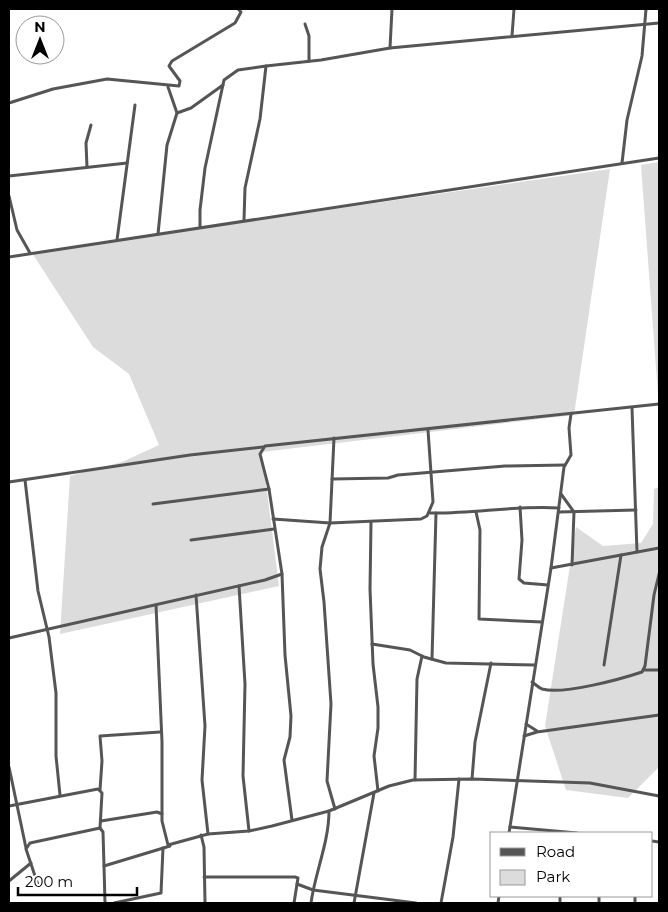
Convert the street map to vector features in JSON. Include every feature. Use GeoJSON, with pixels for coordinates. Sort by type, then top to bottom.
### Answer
{"type":"FeatureCollection","features":[{"type":"Feature","properties":{"kind":"street"},"geometry":{"type":"LineString","coordinates":[[9,103],[53,89],[107,79],[139,81],[174,88],[181,84],[169,66],[172,61],[235,23],[241,12],[238,9]]}},
{"type":"Feature","properties":{"kind":"street"},"geometry":{"type":"LineString","coordinates":[[390,48],[392,9]]}},
{"type":"Feature","properties":{"kind":"street"},"geometry":{"type":"LineString","coordinates":[[512,36],[514,9]]}},
{"type":"Feature","properties":{"kind":"street"},"geometry":{"type":"LineString","coordinates":[[622,163],[627,120],[642,56],[646,9]]}},
{"type":"Feature","properties":{"kind":"street"},"geometry":{"type":"LineString","coordinates":[[177,113],[191,108],[238,70],[390,48],[659,23]]}},
{"type":"Feature","properties":{"kind":"street"},"geometry":{"type":"LineString","coordinates":[[305,24],[309,36],[309,61]]}},
{"type":"Feature","properties":{"kind":"street"},"geometry":{"type":"LineString","coordinates":[[244,220],[245,188],[260,119],[266,66]]}},
{"type":"Feature","properties":{"kind":"street"},"geometry":{"type":"LineString","coordinates":[[200,227],[199,214],[205,168],[222,83]]}},
{"type":"Feature","properties":{"kind":"street"},"geometry":{"type":"LineString","coordinates":[[158,234],[167,146],[177,113],[168,86]]}},
{"type":"Feature","properties":{"kind":"street"},"geometry":{"type":"LineString","coordinates":[[117,240],[135,105]]}},
{"type":"Feature","properties":{"kind":"street"},"geometry":{"type":"LineString","coordinates":[[86,167],[86,143],[92,125]]}},
{"type":"Feature","properties":{"kind":"street"},"geometry":{"type":"LineString","coordinates":[[9,258],[244,220],[659,158]]}},
{"type":"Feature","properties":{"kind":"street"},"geometry":{"type":"LineString","coordinates":[[9,176],[127,163]]}},
{"type":"Feature","properties":{"kind":"street"},"geometry":{"type":"LineString","coordinates":[[9,196],[16,230],[31,253]]}},
{"type":"Feature","properties":{"kind":"street"},"geometry":{"type":"LineString","coordinates":[[9,482],[190,455],[659,404]]}},
{"type":"Feature","properties":{"kind":"street"},"geometry":{"type":"LineString","coordinates":[[632,408],[637,552]]}},
{"type":"Feature","properties":{"kind":"street"},"geometry":{"type":"LineString","coordinates":[[509,832],[551,568],[565,465],[572,452],[569,428],[571,414]]}},
{"type":"Feature","properties":{"kind":"street"},"geometry":{"type":"LineString","coordinates":[[428,430],[433,502],[430,513]]}},
{"type":"Feature","properties":{"kind":"street"},"geometry":{"type":"LineString","coordinates":[[334,438],[330,523],[322,547],[320,569],[324,602],[330,704],[327,781],[335,809]]}},
{"type":"Feature","properties":{"kind":"street"},"geometry":{"type":"LineString","coordinates":[[264,447],[260,454],[269,489],[282,574],[285,655],[291,716],[290,737],[284,760],[292,820]]}},
{"type":"Feature","properties":{"kind":"street"},"geometry":{"type":"LineString","coordinates":[[332,479],[388,478],[398,475],[512,466],[565,465]]}},
{"type":"Feature","properties":{"kind":"street"},"geometry":{"type":"LineString","coordinates":[[25,480],[38,591],[49,637],[56,693],[56,756],[60,795]]}},
{"type":"Feature","properties":{"kind":"street"},"geometry":{"type":"LineString","coordinates":[[152,504],[269,489]]}},
{"type":"Feature","properties":{"kind":"street"},"geometry":{"type":"LineString","coordinates":[[561,494],[574,512],[572,565]]}},
{"type":"Feature","properties":{"kind":"street"},"geometry":{"type":"LineString","coordinates":[[273,519],[330,523],[370,523],[421,519],[430,513],[476,512],[520,507],[574,512],[636,510]]}},
{"type":"Feature","properties":{"kind":"street"},"geometry":{"type":"LineString","coordinates":[[520,507],[522,540],[519,579],[524,583],[548,585]]}},
{"type":"Feature","properties":{"kind":"street"},"geometry":{"type":"LineString","coordinates":[[476,512],[480,530],[479,619],[542,622]]}},
{"type":"Feature","properties":{"kind":"street"},"geometry":{"type":"LineString","coordinates":[[432,659],[436,513]]}},
{"type":"Feature","properties":{"kind":"street"},"geometry":{"type":"LineString","coordinates":[[354,903],[376,792],[374,756],[378,728],[378,707],[372,644],[370,523]]}},
{"type":"Feature","properties":{"kind":"street"},"geometry":{"type":"LineString","coordinates":[[190,540],[274,529]]}},
{"type":"Feature","properties":{"kind":"street"},"geometry":{"type":"LineString","coordinates":[[551,568],[659,548]]}},
{"type":"Feature","properties":{"kind":"street"},"geometry":{"type":"LineString","coordinates":[[604,665],[621,555]]}},
{"type":"Feature","properties":{"kind":"street"},"geometry":{"type":"LineString","coordinates":[[9,638],[265,580],[282,574]]}},
{"type":"Feature","properties":{"kind":"street"},"geometry":{"type":"LineString","coordinates":[[644,670],[654,595],[659,574]]}},
{"type":"Feature","properties":{"kind":"street"},"geometry":{"type":"LineString","coordinates":[[239,586],[245,684],[243,776],[249,831]]}},
{"type":"Feature","properties":{"kind":"street"},"geometry":{"type":"LineString","coordinates":[[196,595],[205,726],[202,780],[208,834]]}},
{"type":"Feature","properties":{"kind":"street"},"geometry":{"type":"LineString","coordinates":[[156,605],[160,732],[162,742],[162,814],[165,837],[168,845],[171,846]]}},
{"type":"Feature","properties":{"kind":"street"},"geometry":{"type":"LineString","coordinates":[[372,644],[410,650],[422,656],[446,663],[535,665]]}},
{"type":"Feature","properties":{"kind":"street"},"geometry":{"type":"LineString","coordinates":[[415,780],[417,679],[422,656]]}},
{"type":"Feature","properties":{"kind":"street"},"geometry":{"type":"LineString","coordinates":[[472,779],[475,742],[491,663]]}},
{"type":"Feature","properties":{"kind":"street"},"geometry":{"type":"LineString","coordinates":[[532,682],[543,689],[562,689],[616,680],[644,670],[659,670]]}},
{"type":"Feature","properties":{"kind":"street"},"geometry":{"type":"LineString","coordinates":[[524,736],[537,732],[659,715]]}},
{"type":"Feature","properties":{"kind":"street"},"geometry":{"type":"LineString","coordinates":[[526,724],[537,732]]}},
{"type":"Feature","properties":{"kind":"street"},"geometry":{"type":"LineString","coordinates":[[105,903],[103,832],[100,828],[102,761],[100,736],[160,732]]}},
{"type":"Feature","properties":{"kind":"street"},"geometry":{"type":"LineString","coordinates":[[9,767],[26,849],[38,885]]}},
{"type":"Feature","properties":{"kind":"street"},"geometry":{"type":"LineString","coordinates":[[441,903],[453,837],[459,779]]}},
{"type":"Feature","properties":{"kind":"street"},"geometry":{"type":"LineString","coordinates":[[104,866],[201,835],[249,831],[329,811],[389,786],[415,780],[472,779],[598,783],[659,796]]}},
{"type":"Feature","properties":{"kind":"street"},"geometry":{"type":"LineString","coordinates":[[9,806],[60,795],[100,790]]}},
{"type":"Feature","properties":{"kind":"street"},"geometry":{"type":"LineString","coordinates":[[311,903],[329,826],[329,811]]}},
{"type":"Feature","properties":{"kind":"street"},"geometry":{"type":"LineString","coordinates":[[100,821],[156,812],[162,814]]}},
{"type":"Feature","properties":{"kind":"street"},"geometry":{"type":"LineString","coordinates":[[510,827],[557,832]]}},
{"type":"Feature","properties":{"kind":"street"},"geometry":{"type":"LineString","coordinates":[[26,849],[30,843],[100,828]]}},
{"type":"Feature","properties":{"kind":"street"},"geometry":{"type":"LineString","coordinates":[[201,835],[204,847],[205,903]]}},
{"type":"Feature","properties":{"kind":"street"},"geometry":{"type":"LineString","coordinates":[[114,903],[162,893],[163,848]]}},
{"type":"Feature","properties":{"kind":"street"},"geometry":{"type":"LineString","coordinates":[[9,881],[31,863]]}},
{"type":"Feature","properties":{"kind":"street"},"geometry":{"type":"LineString","coordinates":[[204,877],[295,876],[298,878],[294,903]]}},
{"type":"Feature","properties":{"kind":"street"},"geometry":{"type":"LineString","coordinates":[[297,884],[313,890],[416,903]]}},
{"type":"Feature","properties":{"kind":"green space"},"geometry":{"type":"Polygon","coordinates":[[[659,162],[659,409],[641,165],[659,162]]]}},
{"type":"Feature","properties":{"kind":"green space"},"geometry":{"type":"Polygon","coordinates":[[[610,169],[574,415],[262,452],[279,586],[60,634],[70,476],[122,462],[159,445],[129,374],[93,347],[32,253],[610,169]]]}},
{"type":"Feature","properties":{"kind":"green space"},"geometry":{"type":"Polygon","coordinates":[[[659,487],[659,767],[628,798],[566,790],[545,726],[576,527],[603,546],[641,543],[653,524],[654,489],[659,487]]]}}]}
